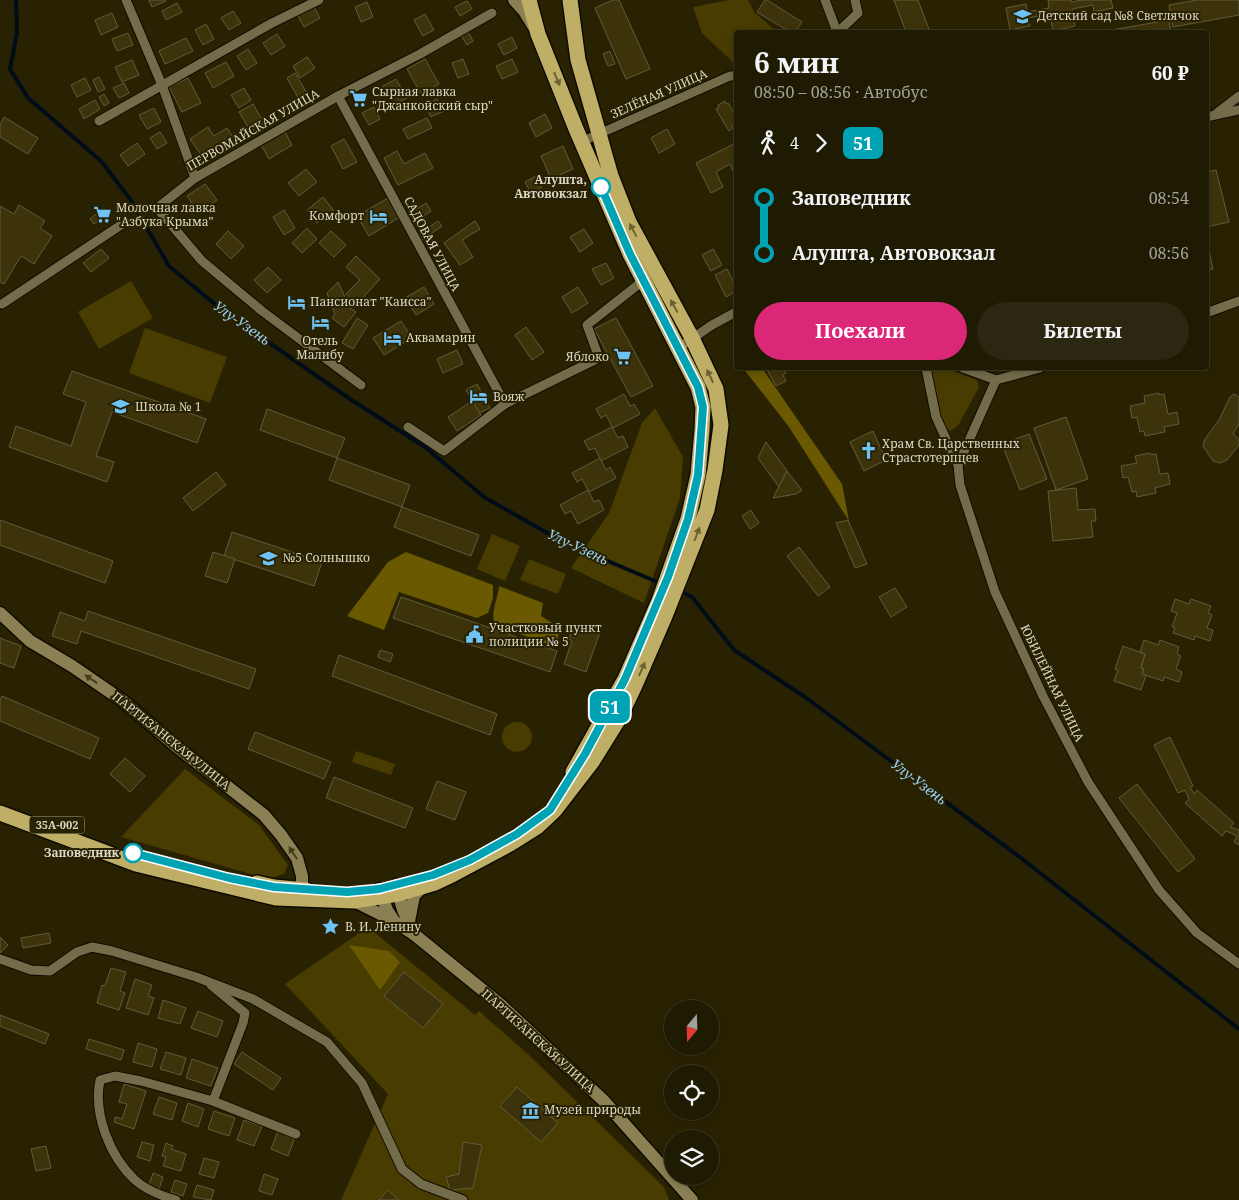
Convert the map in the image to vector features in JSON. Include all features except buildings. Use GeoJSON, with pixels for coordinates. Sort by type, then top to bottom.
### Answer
{"type":"FeatureCollection","features":[{"type":"Feature","properties":{"kind":"highway"},"geometry":{"type":"LineString","coordinates":[[529,0],[538,34],[576,129],[583,141],[630,254],[698,387],[703,407],[698,475],[674,578]]}},
{"type":"Feature","properties":{"kind":"highway"},"geometry":{"type":"LineString","coordinates":[[397,890],[470,860],[517,834],[550,810],[585,754],[664,603],[707,510],[715,470],[721,425],[716,389],[692,338],[629,222],[611,176],[578,60],[570,0]]}},
{"type":"Feature","properties":{"kind":"highway"},"geometry":{"type":"LineString","coordinates":[[350,896],[421,888],[452,875],[510,844],[536,827],[555,810],[592,762],[620,717],[657,635],[664,603]]}},
{"type":"Feature","properties":{"kind":"highway","name":"35А-002"},"geometry":{"type":"LineString","coordinates":[[0,804],[134,853],[302,895]]}},
{"type":"Feature","properties":{"kind":"highway","name":"35А-002"},"geometry":{"type":"LineString","coordinates":[[0,814],[136,864],[276,898],[302,895],[350,896]]}},
{"type":"Feature","properties":{"kind":"street"},"geometry":{"type":"LineString","coordinates":[[126,0],[162,85],[195,178]]}},
{"type":"Feature","properties":{"kind":"street"},"geometry":{"type":"LineString","coordinates":[[99,121],[272,23],[319,0]]}},
{"type":"Feature","properties":{"kind":"street"},"geometry":{"type":"LineString","coordinates":[[514,0],[524,11],[538,34]]}},
{"type":"Feature","properties":{"kind":"street"},"geometry":{"type":"LineString","coordinates":[[825,0],[836,30]]}},
{"type":"Feature","properties":{"kind":"street"},"geometry":{"type":"LineString","coordinates":[[839,30],[858,13],[855,2]]}},
{"type":"Feature","properties":{"kind":"street","name":"ПЕРВОМАЙСКАЯ УЛИЦА"},"geometry":{"type":"LineString","coordinates":[[361,385],[262,311],[202,261],[158,208],[195,178],[338,96],[420,54],[492,13]]}},
{"type":"Feature","properties":{"kind":"street","name":"ЗЕЛЁНАЯ УЛИЦА"},"geometry":{"type":"LineString","coordinates":[[583,141],[733,76]]}},
{"type":"Feature","properties":{"kind":"street","name":"САДОВАЯ УЛИЦА"},"geometry":{"type":"LineString","coordinates":[[338,96],[505,404]]}},
{"type":"Feature","properties":{"kind":"street"},"geometry":{"type":"LineString","coordinates":[[1211,116],[1239,96]]}},
{"type":"Feature","properties":{"kind":"street"},"geometry":{"type":"LineString","coordinates":[[1211,116],[1239,110]]}},
{"type":"Feature","properties":{"kind":"street"},"geometry":{"type":"LineString","coordinates":[[2,304],[124,223]]}},
{"type":"Feature","properties":{"kind":"street"},"geometry":{"type":"LineString","coordinates":[[408,427],[444,451],[505,404],[598,358],[587,325],[644,280]]}},
{"type":"Feature","properties":{"kind":"street"},"geometry":{"type":"LineString","coordinates":[[1209,312],[1239,302]]}},
{"type":"Feature","properties":{"kind":"street"},"geometry":{"type":"LineString","coordinates":[[678,349],[712,325],[734,313]]}},
{"type":"Feature","properties":{"kind":"street","name":"ЮБИЛЕЙНАЯ УЛИЦА"},"geometry":{"type":"LineString","coordinates":[[926,370],[936,417],[958,465],[960,485],[995,592],[1042,696],[1088,782],[1159,890],[1197,932],[1239,964]]}},
{"type":"Feature","properties":{"kind":"street"},"geometry":{"type":"LineString","coordinates":[[968,370],[996,380],[1033,370]]}},
{"type":"Feature","properties":{"kind":"street"},"geometry":{"type":"LineString","coordinates":[[958,465],[996,380]]}},
{"type":"Feature","properties":{"kind":"street","name":"ПАРТИЗАНСКАЯ УЛИЦА"},"geometry":{"type":"LineString","coordinates":[[0,613],[30,641],[72,666],[123,701],[177,748],[264,815],[297,858],[302,876],[302,895]]}},
{"type":"Feature","properties":{"kind":"street"},"geometry":{"type":"LineString","coordinates":[[409,921],[414,896],[421,888]]}},
{"type":"Feature","properties":{"kind":"street","name":"ПАРТИЗАНСКАЯ УЛИЦА"},"geometry":{"type":"LineString","coordinates":[[397,890],[415,935]]}},
{"type":"Feature","properties":{"kind":"street","name":"ПАРТИЗАНСКАЯ УЛИЦА"},"geometry":{"type":"LineString","coordinates":[[381,893],[387,910],[394,921],[415,935],[501,1005],[597,1095],[692,1200]]}},
{"type":"Feature","properties":{"kind":"street"},"geometry":{"type":"LineString","coordinates":[[350,896],[394,921]]}},
{"type":"Feature","properties":{"kind":"street"},"geometry":{"type":"LineString","coordinates":[[0,959],[31,970],[50,971],[77,952],[92,947],[112,951],[204,980],[253,999],[327,1042],[362,1083],[402,1169],[421,1184],[463,1200]]}},
{"type":"Feature","properties":{"kind":"street"},"geometry":{"type":"LineString","coordinates":[[204,980],[245,1012],[243,1023],[213,1101]]}},
{"type":"Feature","properties":{"kind":"street"},"geometry":{"type":"LineString","coordinates":[[176,1200],[164,1198],[148,1190],[135,1180],[117,1159],[100,1118],[97,1094],[100,1080],[115,1076],[141,1081],[213,1101],[296,1134]]}},
{"type":"Feature","properties":{"kind":"shaded area"},"geometry":{"type":"Polygon","coordinates":[[[729,0],[748,0],[755,13],[775,30],[734,30],[734,63],[702,33],[693,7],[729,0]]]}},
{"type":"Feature","properties":{"kind":"shaded area"},"geometry":{"type":"Polygon","coordinates":[[[131,281],[153,318],[99,349],[78,312],[131,281]]]}},
{"type":"Feature","properties":{"kind":"shaded area"},"geometry":{"type":"Polygon","coordinates":[[[145,328],[227,357],[210,403],[129,373],[145,328]]]}},
{"type":"Feature","properties":{"kind":"shaded area"},"geometry":{"type":"Polygon","coordinates":[[[745,370],[763,370],[842,484],[849,521],[789,427],[745,370]]]}},
{"type":"Feature","properties":{"kind":"shaded area"},"geometry":{"type":"Polygon","coordinates":[[[929,370],[950,370],[977,380],[979,387],[958,426],[950,431],[941,419],[933,393],[929,370]]]}},
{"type":"Feature","properties":{"kind":"shaded area"},"geometry":{"type":"Polygon","coordinates":[[[655,408],[683,457],[680,498],[644,603],[571,568],[609,513],[642,423],[655,408]]]}},
{"type":"Feature","properties":{"kind":"shaded area"},"geometry":{"type":"Polygon","coordinates":[[[492,534],[520,546],[505,581],[477,569],[492,534]]]}},
{"type":"Feature","properties":{"kind":"shaded area"},"geometry":{"type":"Polygon","coordinates":[[[406,552],[493,585],[493,598],[488,613],[477,618],[399,592],[384,630],[347,616],[388,562],[406,552]]]}},
{"type":"Feature","properties":{"kind":"shaded area"},"geometry":{"type":"Polygon","coordinates":[[[529,559],[566,574],[558,594],[520,580],[529,559]]]}},
{"type":"Feature","properties":{"kind":"shaded area"},"geometry":{"type":"Polygon","coordinates":[[[499,586],[543,603],[541,616],[560,628],[556,647],[495,625],[494,610],[499,586]]]}},
{"type":"Feature","properties":{"kind":"shaded area"},"geometry":{"type":"Polygon","coordinates":[[[517,722],[528,726],[532,737],[528,748],[517,752],[506,748],[502,737],[506,726],[517,722]]]}},
{"type":"Feature","properties":{"kind":"shaded area"},"geometry":{"type":"Polygon","coordinates":[[[356,751],[395,764],[391,775],[352,762],[356,751]]]}},
{"type":"Feature","properties":{"kind":"shaded area"},"geometry":{"type":"Polygon","coordinates":[[[185,769],[259,825],[288,865],[284,874],[268,879],[121,837],[185,769]]]}},
{"type":"Feature","properties":{"kind":"shaded area"},"geometry":{"type":"Polygon","coordinates":[[[368,927],[475,1015],[479,1011],[530,1056],[664,1187],[669,1200],[341,1200],[388,1094],[285,984],[368,927]]]}},
{"type":"Feature","properties":{"kind":"shaded area"},"geometry":{"type":"Polygon","coordinates":[[[349,945],[389,951],[400,962],[380,990],[349,945]]]}},
{"type":"Feature","properties":{"kind":"waterway","name":"Улу-Узень"},"geometry":{"type":"LineString","coordinates":[[16,0],[17,33],[10,69],[28,98],[101,161],[130,199],[169,266],[222,310],[350,399],[425,447],[484,497],[563,542],[662,584]]}},
{"type":"Feature","properties":{"kind":"waterway","name":"Улу-Узень"},"geometry":{"type":"LineString","coordinates":[[680,591],[692,597],[734,650],[805,697],[1021,858],[1239,1029]]}},
{"type":"Feature","properties":{"kind":"bus line","name":"51"},"geometry":{"type":"LineString","coordinates":[[133,853],[229,878],[274,887],[347,892],[379,889],[433,875],[470,860],[517,834],[550,810],[585,754],[625,679],[659,600],[688,519],[698,475],[703,407],[698,387],[630,254],[601,187]]}},
{"type":"Feature","properties":{"kind":"place","name":"Детский сад №8 Светлячок"},"geometry":{"type":"Point","coordinates":[1023,16]}},
{"type":"Feature","properties":{"kind":"place","name":"Сырная лавка \"Джанкойский сыр\""},"geometry":{"type":"Point","coordinates":[358,99]}},
{"type":"Feature","properties":{"kind":"place","name":"Алушта, Автовокзал"},"geometry":{"type":"Point","coordinates":[601,187]}},
{"type":"Feature","properties":{"kind":"place","name":"Молочная лавка \"Азбука Крыма\""},"geometry":{"type":"Point","coordinates":[102,215]}},
{"type":"Feature","properties":{"kind":"place","name":"Комфорт"},"geometry":{"type":"Point","coordinates":[378,216]}},
{"type":"Feature","properties":{"kind":"place","name":"Пансионат \"Каисса\""},"geometry":{"type":"Point","coordinates":[296,302]}},
{"type":"Feature","properties":{"kind":"place","name":"Отель Малибу"},"geometry":{"type":"Point","coordinates":[320,322]}},
{"type":"Feature","properties":{"kind":"place","name":"Аквамарин"},"geometry":{"type":"Point","coordinates":[392,338]}},
{"type":"Feature","properties":{"kind":"place","name":"Яблоко"},"geometry":{"type":"Point","coordinates":[623,357]}},
{"type":"Feature","properties":{"kind":"place","name":"Вояж"},"geometry":{"type":"Point","coordinates":[479,397]}},
{"type":"Feature","properties":{"kind":"place","name":"Школа № 1"},"geometry":{"type":"Point","coordinates":[121,407]}},
{"type":"Feature","properties":{"kind":"place","name":"Храм Св. Царственных Страстотерпцев"},"geometry":{"type":"Point","coordinates":[868,451]}},
{"type":"Feature","properties":{"kind":"place","name":"№5 Солнышко"},"geometry":{"type":"Point","coordinates":[269,558]}},
{"type":"Feature","properties":{"kind":"place","name":"Участковый пункт полиции № 5"},"geometry":{"type":"Point","coordinates":[475,635]}},
{"type":"Feature","properties":{"kind":"place","name":"Заповедник"},"geometry":{"type":"Point","coordinates":[133,853]}},
{"type":"Feature","properties":{"kind":"place","name":"В. И. Ленину"},"geometry":{"type":"Point","coordinates":[331,927]}},
{"type":"Feature","properties":{"kind":"place","name":"Музей природы"},"geometry":{"type":"Point","coordinates":[530,1110]}}]}
